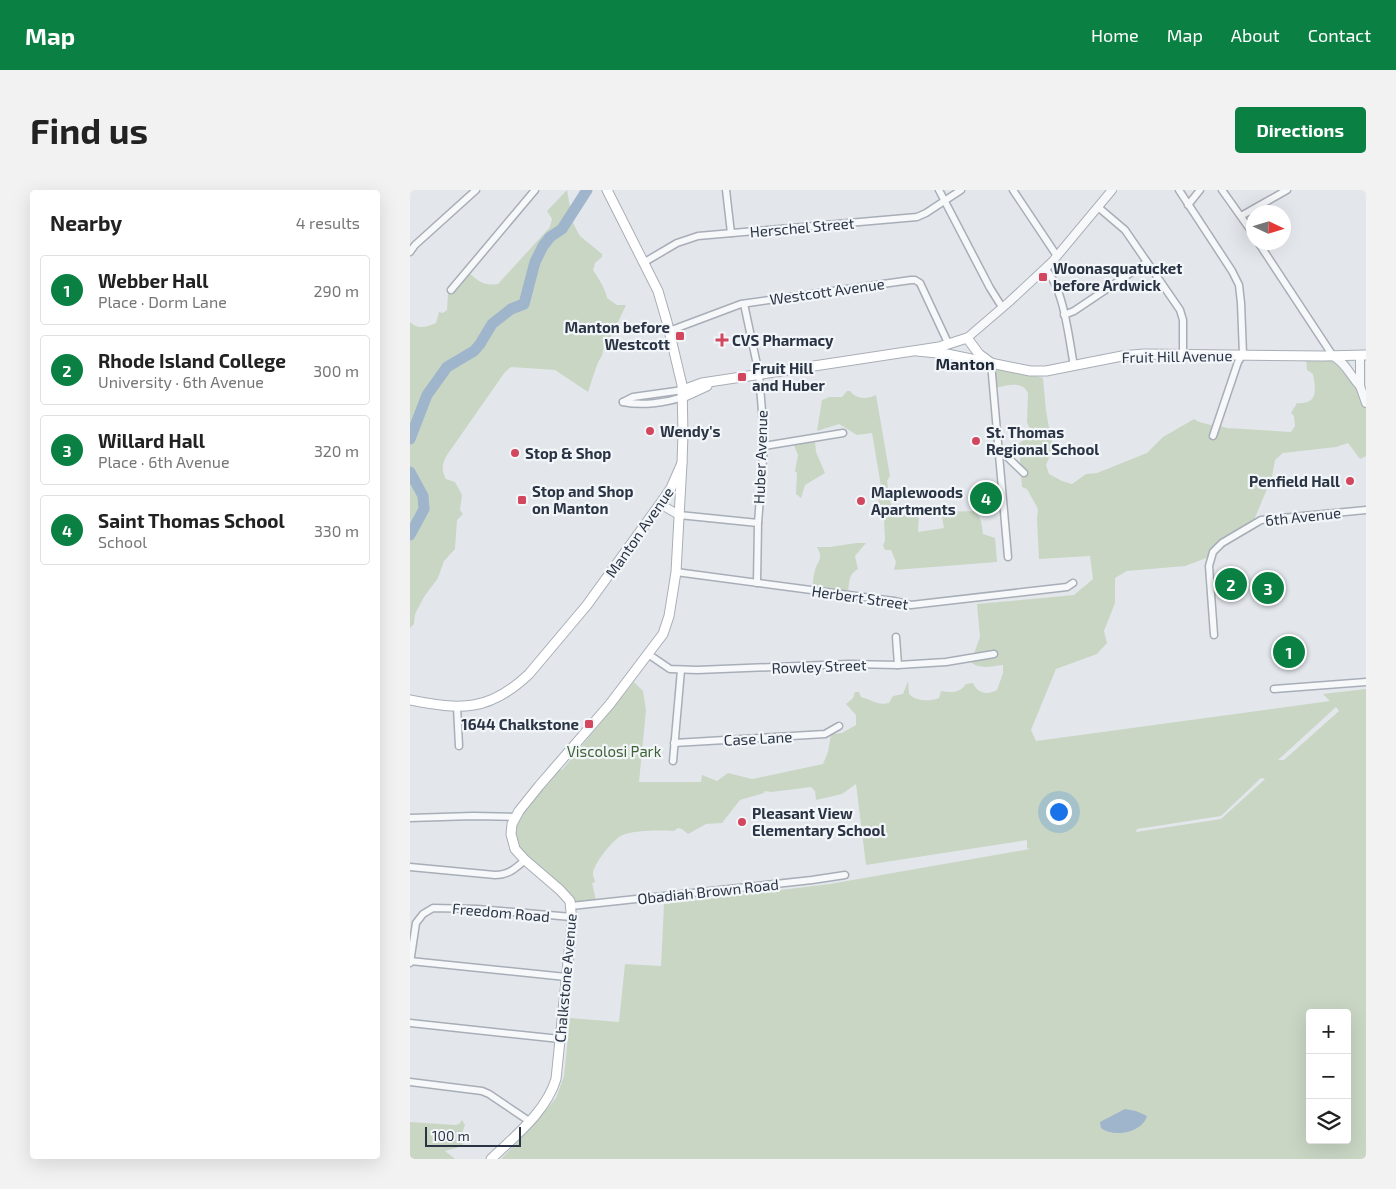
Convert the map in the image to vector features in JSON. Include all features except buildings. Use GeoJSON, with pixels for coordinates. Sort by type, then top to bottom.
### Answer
{"type":"FeatureCollection","features":[{"type":"Feature","properties":{"kind":"main road","name":"Manton Avenue"},"geometry":{"type":"LineString","coordinates":[[410,700],[457,707],[474,706],[498,697],[512,689],[529,674],[587,605],[671,488],[682,463],[683,393],[669,331],[658,291],[607,190]]}},
{"type":"Feature","properties":{"kind":"main road","name":"Fruit Hill Avenue"},"geometry":{"type":"LineString","coordinates":[[683,393],[716,381],[917,351],[949,345],[967,338],[979,354],[991,363]]}},
{"type":"Feature","properties":{"kind":"main road","name":"Fruit Hill Avenue"},"geometry":{"type":"LineString","coordinates":[[917,351],[948,354],[1030,372],[1074,366],[1122,356],[1155,353],[1363,355]]}},
{"type":"Feature","properties":{"kind":"main road","name":"Chalkstone Avenue"},"geometry":{"type":"LineString","coordinates":[[492,1159],[543,1105],[553,1089],[556,1079],[572,917],[570,901],[515,849],[512,842],[511,829],[516,816],[539,786],[610,704],[659,640],[666,627],[676,572],[682,463]]}},
{"type":"Feature","properties":{"kind":"street"},"geometry":{"type":"LineString","coordinates":[[410,252],[415,245],[476,190]]}},
{"type":"Feature","properties":{"kind":"street"},"geometry":{"type":"LineString","coordinates":[[451,290],[535,190]]}},
{"type":"Feature","properties":{"kind":"street"},"geometry":{"type":"LineString","coordinates":[[726,190],[731,233]]}},
{"type":"Feature","properties":{"kind":"street"},"geometry":{"type":"LineString","coordinates":[[939,190],[990,288],[1002,307]]}},
{"type":"Feature","properties":{"kind":"street","name":"Herschel Street"},"geometry":{"type":"LineString","coordinates":[[643,263],[686,239],[731,233],[917,217],[961,190]]}},
{"type":"Feature","properties":{"kind":"street"},"geometry":{"type":"LineString","coordinates":[[1013,190],[1057,256]]}},
{"type":"Feature","properties":{"kind":"street"},"geometry":{"type":"LineString","coordinates":[[967,338],[1057,256],[1112,190]]}},
{"type":"Feature","properties":{"kind":"street"},"geometry":{"type":"LineString","coordinates":[[1178,190],[1232,271],[1238,285],[1241,303],[1243,354],[1238,362],[1213,436]]}},
{"type":"Feature","properties":{"kind":"street"},"geometry":{"type":"LineString","coordinates":[[1188,205],[1200,190]]}},
{"type":"Feature","properties":{"kind":"street"},"geometry":{"type":"LineString","coordinates":[[1222,190],[1246,223]]}},
{"type":"Feature","properties":{"kind":"street"},"geometry":{"type":"LineString","coordinates":[[1241,216],[1287,190]]}},
{"type":"Feature","properties":{"kind":"street"},"geometry":{"type":"LineString","coordinates":[[1098,207],[1125,230],[1182,314],[1183,354]]}},
{"type":"Feature","properties":{"kind":"street"},"geometry":{"type":"LineString","coordinates":[[1263,250],[1334,356],[1342,361],[1360,386]]}},
{"type":"Feature","properties":{"kind":"street"},"geometry":{"type":"LineString","coordinates":[[1064,315],[1074,311],[1147,262]]}},
{"type":"Feature","properties":{"kind":"street"},"geometry":{"type":"LineString","coordinates":[[1045,268],[1052,275],[1056,284],[1074,366]]}},
{"type":"Feature","properties":{"kind":"street","name":"Westcott Avenue"},"geometry":{"type":"LineString","coordinates":[[669,331],[744,304],[915,280],[920,283],[949,345]]}},
{"type":"Feature","properties":{"kind":"street","name":"Huber Avenue"},"geometry":{"type":"LineString","coordinates":[[744,304],[759,374],[764,446],[758,523],[757,583]]}},
{"type":"Feature","properties":{"kind":"street"},"geometry":{"type":"LineString","coordinates":[[1363,355],[1360,386],[1366,403]]}},
{"type":"Feature","properties":{"kind":"street"},"geometry":{"type":"LineString","coordinates":[[991,363],[1008,557]]}},
{"type":"Feature","properties":{"kind":"street"},"geometry":{"type":"LineString","coordinates":[[683,393],[674,400],[634,405],[623,402],[633,397],[683,393]]}},
{"type":"Feature","properties":{"kind":"street"},"geometry":{"type":"LineString","coordinates":[[764,446],[843,433]]}},
{"type":"Feature","properties":{"kind":"street"},"geometry":{"type":"LineString","coordinates":[[999,449],[1024,473]]}},
{"type":"Feature","properties":{"kind":"street"},"geometry":{"type":"LineString","coordinates":[[660,504],[680,515],[758,523]]}},
{"type":"Feature","properties":{"kind":"street","name":"6th Avenue"},"geometry":{"type":"LineString","coordinates":[[1214,635],[1209,566],[1213,552],[1222,542],[1260,520],[1366,510]]}},
{"type":"Feature","properties":{"kind":"street","name":"Herbert Street"},"geometry":{"type":"LineString","coordinates":[[676,572],[894,601],[910,605],[1066,587],[1073,583]]}},
{"type":"Feature","properties":{"kind":"street"},"geometry":{"type":"LineString","coordinates":[[896,637],[898,665]]}},
{"type":"Feature","properties":{"kind":"street","name":"Rowley Street"},"geometry":{"type":"LineString","coordinates":[[648,654],[663,666],[681,670],[849,664],[898,665],[946,662],[994,654]]}},
{"type":"Feature","properties":{"kind":"street"},"geometry":{"type":"LineString","coordinates":[[673,761],[681,670]]}},
{"type":"Feature","properties":{"kind":"street"},"geometry":{"type":"LineString","coordinates":[[1274,689],[1366,682]]}},
{"type":"Feature","properties":{"kind":"street"},"geometry":{"type":"LineString","coordinates":[[457,707],[459,746]]}},
{"type":"Feature","properties":{"kind":"street","name":"Case Lane"},"geometry":{"type":"LineString","coordinates":[[674,743],[825,734],[839,726]]}},
{"type":"Feature","properties":{"kind":"street"},"geometry":{"type":"LineString","coordinates":[[410,818],[516,816]]}},
{"type":"Feature","properties":{"kind":"street"},"geometry":{"type":"LineString","coordinates":[[410,867],[503,875],[513,871],[525,860]]}},
{"type":"Feature","properties":{"kind":"street","name":"Obadiah Brown Road"},"geometry":{"type":"LineString","coordinates":[[571,906],[812,880],[845,874]]}},
{"type":"Feature","properties":{"kind":"street","name":"Freedom Road"},"geometry":{"type":"LineString","coordinates":[[410,962],[416,922],[423,914],[433,908],[477,909],[572,917]]}},
{"type":"Feature","properties":{"kind":"street"},"geometry":{"type":"LineString","coordinates":[[410,962],[566,977]]}},
{"type":"Feature","properties":{"kind":"street"},"geometry":{"type":"LineString","coordinates":[[410,1024],[560,1039]]}},
{"type":"Feature","properties":{"kind":"street"},"geometry":{"type":"LineString","coordinates":[[410,1082],[482,1091],[529,1121]]}},
{"type":"Feature","properties":{"kind":"green space"},"geometry":{"type":"Polygon","coordinates":[[[567,190],[573,223],[580,236],[602,254],[602,257],[595,263],[593,270],[607,298],[617,305],[626,305],[611,337],[605,341],[602,356],[596,367],[588,392],[555,370],[511,367],[505,372],[447,455],[443,464],[443,473],[446,479],[455,482],[462,495],[460,510],[463,514],[457,520],[455,549],[444,561],[438,578],[424,597],[415,614],[414,624],[410,628],[410,541],[413,529],[410,533],[410,322],[419,327],[426,327],[436,323],[439,312],[443,313],[447,310],[448,293],[467,271],[481,282],[498,284],[550,227],[552,219],[547,211],[567,190]]]}},
{"type":"Feature","properties":{"kind":"green space","name":"Viscolosi Park"},"geometry":{"type":"Polygon","coordinates":[[[1346,355],[1366,402],[1366,456],[1360,459],[1348,443],[1336,447],[1283,453],[1275,460],[1272,477],[1252,525],[1240,531],[1209,557],[1185,566],[1127,571],[1115,578],[1115,603],[1104,631],[1107,643],[1097,654],[1056,669],[1031,730],[1036,741],[1330,701],[1323,694],[1366,689],[1366,1159],[501,1159],[556,1098],[564,1076],[570,1018],[619,1022],[625,964],[661,966],[664,904],[830,884],[1030,849],[1027,848],[1027,840],[866,865],[856,784],[842,794],[816,800],[815,791],[811,787],[771,792],[765,791],[764,793],[740,800],[722,823],[706,824],[688,834],[678,828],[674,831],[634,832],[619,837],[604,852],[594,871],[595,882],[592,883],[597,904],[569,907],[566,901],[516,853],[515,818],[558,769],[562,770],[634,682],[643,691],[646,710],[639,782],[701,782],[702,775],[717,781],[728,773],[752,779],[823,764],[828,752],[831,734],[842,733],[856,725],[856,715],[846,704],[853,698],[855,692],[859,692],[861,697],[885,704],[889,703],[893,696],[903,694],[908,681],[909,694],[923,700],[939,698],[941,691],[955,692],[966,684],[973,683],[977,689],[983,692],[990,693],[997,690],[1003,673],[1003,665],[982,667],[971,662],[980,637],[977,604],[1074,595],[1093,579],[1090,556],[1039,559],[1038,509],[1027,489],[1022,487],[1019,444],[1027,437],[1029,427],[1027,422],[1028,393],[1022,386],[1017,385],[993,388],[991,366],[1032,372],[1036,376],[1043,378],[1046,411],[1053,449],[1046,465],[1049,474],[1072,484],[1086,474],[1097,473],[1147,453],[1163,437],[1194,419],[1202,423],[1227,428],[1291,432],[1295,426],[1294,416],[1291,413],[1297,403],[1309,402],[1314,395],[1313,374],[1307,370],[1306,358],[1346,355]],[[1336,707],[1278,760],[1284,760],[1339,711],[1336,707]],[[1261,778],[1221,816],[1137,829],[1136,832],[1221,819],[1265,779],[1261,778]]]}},
{"type":"Feature","properties":{"kind":"green space"},"geometry":{"type":"Polygon","coordinates":[[[847,391],[862,398],[876,395],[890,476],[887,481],[892,512],[903,514],[919,513],[918,532],[944,528],[941,512],[976,511],[981,521],[983,534],[995,538],[997,562],[894,570],[896,562],[891,550],[885,550],[883,545],[885,541],[884,517],[877,506],[882,492],[872,433],[857,435],[839,424],[817,431],[822,400],[829,397],[842,397],[847,391]]]}},
{"type":"Feature","properties":{"kind":"green space"},"geometry":{"type":"Polygon","coordinates":[[[815,442],[816,452],[825,473],[805,485],[801,498],[796,494],[797,473],[795,471],[798,455],[794,445],[815,442]]]}},
{"type":"Feature","properties":{"kind":"green space"},"geometry":{"type":"Polygon","coordinates":[[[866,543],[855,556],[858,569],[852,574],[848,595],[812,591],[814,572],[820,559],[817,547],[866,543]]]}},
{"type":"Feature","properties":{"kind":"green space"},"geometry":{"type":"Polygon","coordinates":[[[462,1120],[465,1125],[461,1136],[463,1146],[445,1151],[455,1159],[410,1159],[410,1122],[455,1125],[459,1124],[462,1120]]]}},
{"type":"Feature","properties":{"kind":"water"},"geometry":{"type":"Polygon","coordinates":[[[1125,1109],[1147,1116],[1139,1126],[1127,1132],[1113,1133],[1101,1128],[1100,1122],[1125,1109]]]}},
{"type":"Feature","properties":{"kind":"waterway"},"geometry":{"type":"LineString","coordinates":[[410,439],[427,395],[447,367],[474,351],[492,324],[511,309],[524,304],[535,262],[543,246],[550,237],[562,229],[587,190]]}},
{"type":"Feature","properties":{"kind":"waterway"},"geometry":{"type":"LineString","coordinates":[[410,472],[423,496],[424,509],[410,535]]}},
{"type":"Feature","properties":{"kind":"place","name":"Woonasquatucket before Ardwick"},"geometry":{"type":"Point","coordinates":[1043,277]}},
{"type":"Feature","properties":{"kind":"place","name":"Manton before Westcott"},"geometry":{"type":"Point","coordinates":[680,336]}},
{"type":"Feature","properties":{"kind":"place","name":"CVS Pharmacy"},"geometry":{"type":"Point","coordinates":[722,340]}},
{"type":"Feature","properties":{"kind":"place","name":"Fruit Hill and Huber"},"geometry":{"type":"Point","coordinates":[742,377]}},
{"type":"Feature","properties":{"kind":"place","name":"Wendy's"},"geometry":{"type":"Point","coordinates":[650,431]}},
{"type":"Feature","properties":{"kind":"place","name":"St. Thomas Regional School"},"geometry":{"type":"Point","coordinates":[976,441]}},
{"type":"Feature","properties":{"kind":"place","name":"Stop & Shop"},"geometry":{"type":"Point","coordinates":[515,453]}},
{"type":"Feature","properties":{"kind":"place","name":"Penfield Hall"},"geometry":{"type":"Point","coordinates":[1350,481]}},
{"type":"Feature","properties":{"kind":"place","name":"Saint Thomas School"},"geometry":{"type":"Point","coordinates":[986,498]}},
{"type":"Feature","properties":{"kind":"place","name":"Stop and Shop on Manton"},"geometry":{"type":"Point","coordinates":[522,500]}},
{"type":"Feature","properties":{"kind":"place","name":"Maplewoods Apartments"},"geometry":{"type":"Point","coordinates":[861,501]}},
{"type":"Feature","properties":{"kind":"place","name":"Rhode Island College"},"geometry":{"type":"Point","coordinates":[1231,584]}},
{"type":"Feature","properties":{"kind":"place","name":"Willard Hall"},"geometry":{"type":"Point","coordinates":[1268,588]}},
{"type":"Feature","properties":{"kind":"place","name":"Webber Hall"},"geometry":{"type":"Point","coordinates":[1289,652]}},
{"type":"Feature","properties":{"kind":"place","name":"1644 Chalkstone"},"geometry":{"type":"Point","coordinates":[589,724]}},
{"type":"Feature","properties":{"kind":"place","name":"Pleasant View Elementary School"},"geometry":{"type":"Point","coordinates":[742,822]}},
{"type":"Feature","properties":{"kind":"district","name":"Manton"},"geometry":{"type":"Point","coordinates":[965,363]}}]}
